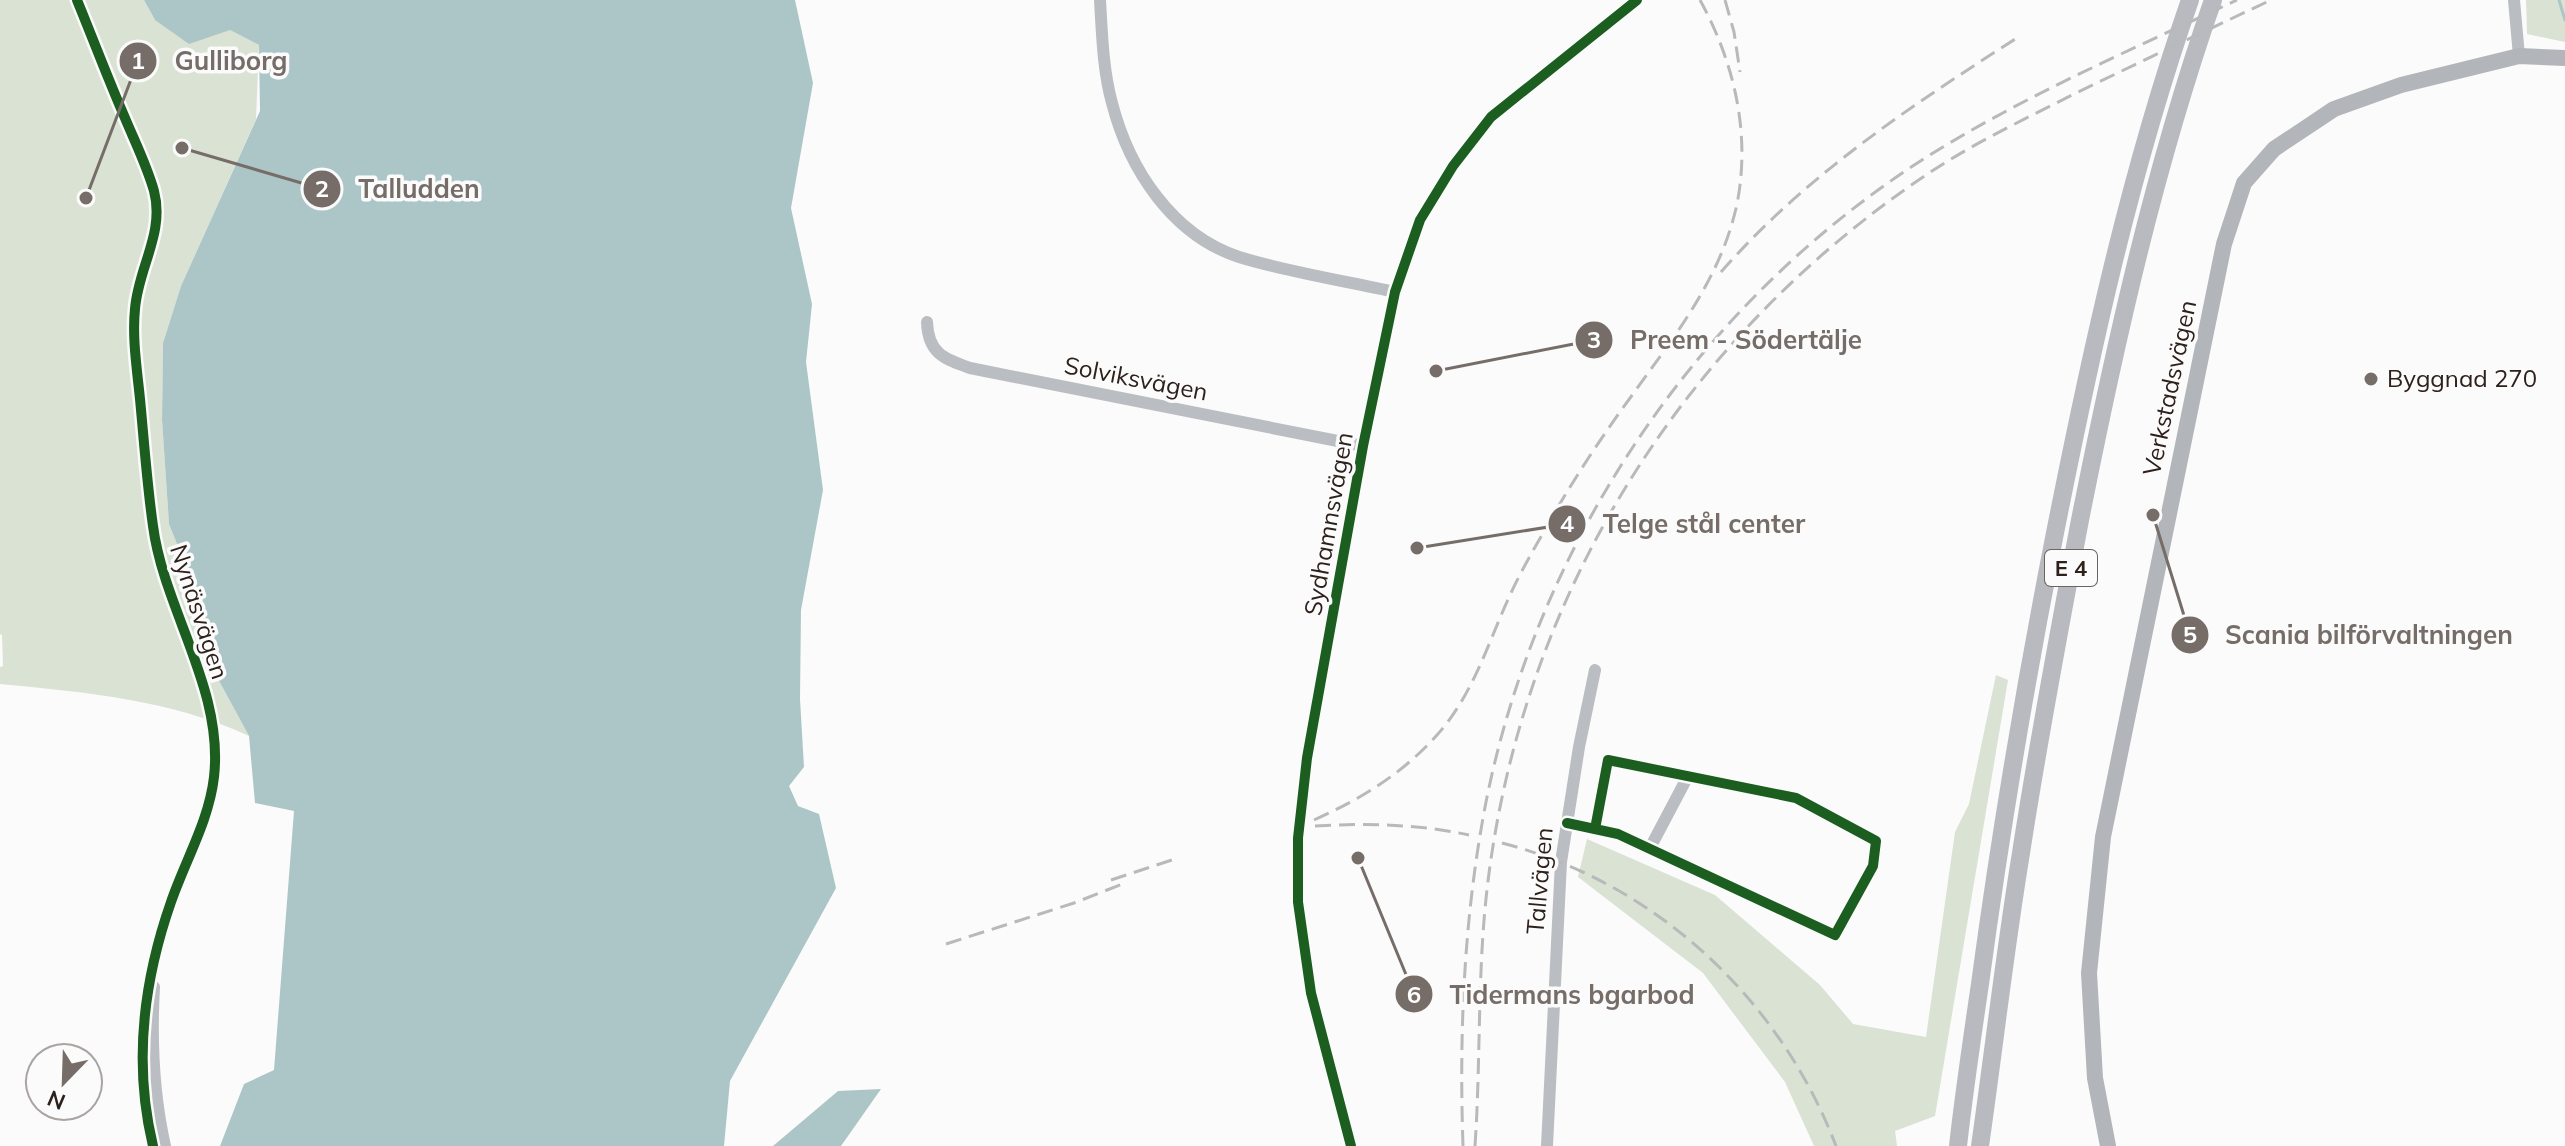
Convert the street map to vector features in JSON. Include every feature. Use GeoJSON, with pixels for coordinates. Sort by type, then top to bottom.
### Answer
{"type":"FeatureCollection","features":[{"type":"Feature","properties":{"kind":"highway","name":"E 4"},"geometry":{"type":"LineString","coordinates":[[1958,1146],[1998,851],[2072,449],[2107,286],[2160,85],[2190,0]]}},
{"type":"Feature","properties":{"kind":"highway","name":"E 4"},"geometry":{"type":"LineString","coordinates":[[1980,1146],[2021,853],[2094,452],[2128,291],[2182,88],[2213,0]]}},
{"type":"Feature","properties":{"kind":"main road","name":"Verkstadsvägen"},"geometry":{"type":"LineString","coordinates":[[2108,1146],[2095,1078],[2089,973],[2103,837],[2224,244],[2244,183],[2274,149],[2334,109],[2401,85],[2519,56],[2565,58]]}},
{"type":"Feature","properties":{"kind":"street","name":"Nynäsvägen"},"geometry":{"type":"LineString","coordinates":[[77,0],[146,167],[157,207],[154,242],[137,294],[134,333],[153,528],[163,573],[207,699],[213,727],[214,776],[210,796],[171,902],[145,1001],[141,1051],[143,1096],[153,1146]]}},
{"type":"Feature","properties":{"kind":"street"},"geometry":{"type":"LineString","coordinates":[[1100,0],[1111,103],[1138,171],[1165,208],[1203,240],[1238,257],[1395,292]]}},
{"type":"Feature","properties":{"kind":"street","name":"Sydhamnsvägen"},"geometry":{"type":"LineString","coordinates":[[1351,1146],[1311,993],[1298,902],[1298,838],[1307,758],[1363,446],[1395,292],[1420,220],[1453,166],[1491,117],[1637,0]]}},
{"type":"Feature","properties":{"kind":"street"},"geometry":{"type":"LineString","coordinates":[[2514,0],[2519,56]]}},
{"type":"Feature","properties":{"kind":"street","name":"Solviksvägen"},"geometry":{"type":"LineString","coordinates":[[927,322],[932,346],[943,359],[970,368],[1363,446]]}},
{"type":"Feature","properties":{"kind":"street","name":"Tallvägen"},"geometry":{"type":"LineString","coordinates":[[1547,1146],[1561,862],[1595,670]]}},
{"type":"Feature","properties":{"kind":"street"},"geometry":{"type":"LineString","coordinates":[[1567,823],[1618,834],[1835,935],[1873,866],[1876,841],[1796,798],[1608,760],[1595,829]]}},
{"type":"Feature","properties":{"kind":"street"},"geometry":{"type":"LineString","coordinates":[[1650,848],[1688,776]]}},
{"type":"Feature","properties":{"kind":"street","name":"Nynäsvägen"},"geometry":{"type":"LineString","coordinates":[[156,956],[152,1051],[155,1096],[165,1146]]}},
{"type":"Feature","properties":{"kind":"green space"},"geometry":{"type":"Polygon","coordinates":[[[0,0],[144,0],[155,20],[230,30],[259,45],[256,119],[181,286],[163,343],[162,420],[169,524],[199,600],[218,679],[249,736],[159,706],[95,694],[0,684],[0,667],[3,666],[0,634],[0,0]]]}},
{"type":"Feature","properties":{"kind":"green space"},"geometry":{"type":"Polygon","coordinates":[[[2526,0],[2565,0],[2565,42],[2527,34],[2526,0]]]}},
{"type":"Feature","properties":{"kind":"green space"},"geometry":{"type":"Polygon","coordinates":[[[1996,675],[2008,680],[1935,1116],[1895,1131],[1897,1146],[1814,1146],[1785,1082],[1703,973],[1578,877],[1587,839],[1715,895],[1820,985],[1853,1024],[1926,1037],[1955,832],[1969,804],[1996,675]]]}},
{"type":"Feature","properties":{"kind":"water"},"geometry":{"type":"Polygon","coordinates":[[[144,0],[795,0],[813,83],[791,208],[812,304],[806,362],[823,490],[801,610],[800,699],[804,767],[789,786],[798,806],[819,814],[836,888],[730,1081],[724,1146],[220,1146],[244,1084],[274,1070],[294,811],[255,803],[249,736],[218,679],[199,600],[169,524],[162,420],[163,343],[181,286],[260,111],[259,45],[230,30],[189,44],[155,20],[144,0]]]}},
{"type":"Feature","properties":{"kind":"water"},"geometry":{"type":"Polygon","coordinates":[[[881,1089],[841,1146],[773,1146],[838,1091],[881,1089]]]}},
{"type":"Feature","properties":{"kind":"waterway"},"geometry":{"type":"LineString","coordinates":[[2559,0],[2565,20]]}},
{"type":"Feature","properties":{"kind":"railway"},"geometry":{"type":"LineString","coordinates":[[1314,820],[1364,794],[1395,773],[1424,749],[1450,719],[1479,668],[1519,577],[1557,509],[1599,442],[1681,327],[1720,256],[1737,204],[1742,151],[1740,125],[1730,73],[1700,0]]}},
{"type":"Feature","properties":{"kind":"railway"},"geometry":{"type":"LineString","coordinates":[[1725,0],[1740,72]]}},
{"type":"Feature","properties":{"kind":"railway"},"geometry":{"type":"LineString","coordinates":[[1463,1146],[1462,1060],[1468,930],[1486,802],[1510,705],[1545,612],[1588,522],[1640,437],[1699,358],[1767,284],[1841,218],[1922,160],[1998,115],[2237,0]]}},
{"type":"Feature","properties":{"kind":"railway"},"geometry":{"type":"LineString","coordinates":[[1475,1146],[1485,914],[1507,774],[1538,671],[1579,573],[1630,480],[1691,393],[1761,313],[1839,240],[1926,175],[1979,143],[2271,0]]}},
{"type":"Feature","properties":{"kind":"railway"},"geometry":{"type":"LineString","coordinates":[[1721,272],[1788,204],[1824,173],[1900,115],[2020,36]]}},
{"type":"Feature","properties":{"kind":"railway"},"geometry":{"type":"LineString","coordinates":[[1315,826],[1392,825],[1469,835]]}},
{"type":"Feature","properties":{"kind":"railway"},"geometry":{"type":"LineString","coordinates":[[1502,843],[1558,861],[1611,887],[1661,918],[1706,954],[1746,996],[1782,1042],[1812,1092],[1836,1146]]}},
{"type":"Feature","properties":{"kind":"railway"},"geometry":{"type":"LineString","coordinates":[[1111,880],[1175,859]]}},
{"type":"Feature","properties":{"kind":"railway"},"geometry":{"type":"LineString","coordinates":[[946,944],[1074,903],[1125,883]]}},
{"type":"Feature","properties":{"kind":"cycle path"},"geometry":{"type":"LineString","coordinates":[[77,0],[154,191],[154,236],[137,294],[134,320],[149,494],[159,557],[202,681],[215,744],[214,777],[207,809],[161,932],[148,992],[143,1084],[153,1146]]}},
{"type":"Feature","properties":{"kind":"cycle path"},"geometry":{"type":"LineString","coordinates":[[1351,1146],[1311,993],[1298,902],[1298,838],[1307,758],[1363,446],[1395,292],[1420,220],[1453,166],[1491,117],[1637,0]]}},
{"type":"Feature","properties":{"kind":"cycle path"},"geometry":{"type":"LineString","coordinates":[[1567,823],[1618,834],[1835,935],[1873,866],[1876,841],[1796,798],[1608,760],[1595,829]]}},
{"type":"Feature","properties":{"kind":"place","name":"Talludden"},"geometry":{"type":"Point","coordinates":[182,148]}},
{"type":"Feature","properties":{"kind":"place","name":"Gulliborg"},"geometry":{"type":"Point","coordinates":[86,198]}},
{"type":"Feature","properties":{"kind":"place","name":"Preem - Södertälje"},"geometry":{"type":"Point","coordinates":[1436,371]}},
{"type":"Feature","properties":{"kind":"place","name":"Byggnad 270"},"geometry":{"type":"Point","coordinates":[2371,379]}},
{"type":"Feature","properties":{"kind":"place","name":"Scania bilförvaltningen"},"geometry":{"type":"Point","coordinates":[2153,515]}},
{"type":"Feature","properties":{"kind":"place","name":"Telge stål center"},"geometry":{"type":"Point","coordinates":[1417,548]}},
{"type":"Feature","properties":{"kind":"place","name":"Tidermans bgarbod"},"geometry":{"type":"Point","coordinates":[1358,858]}}]}
